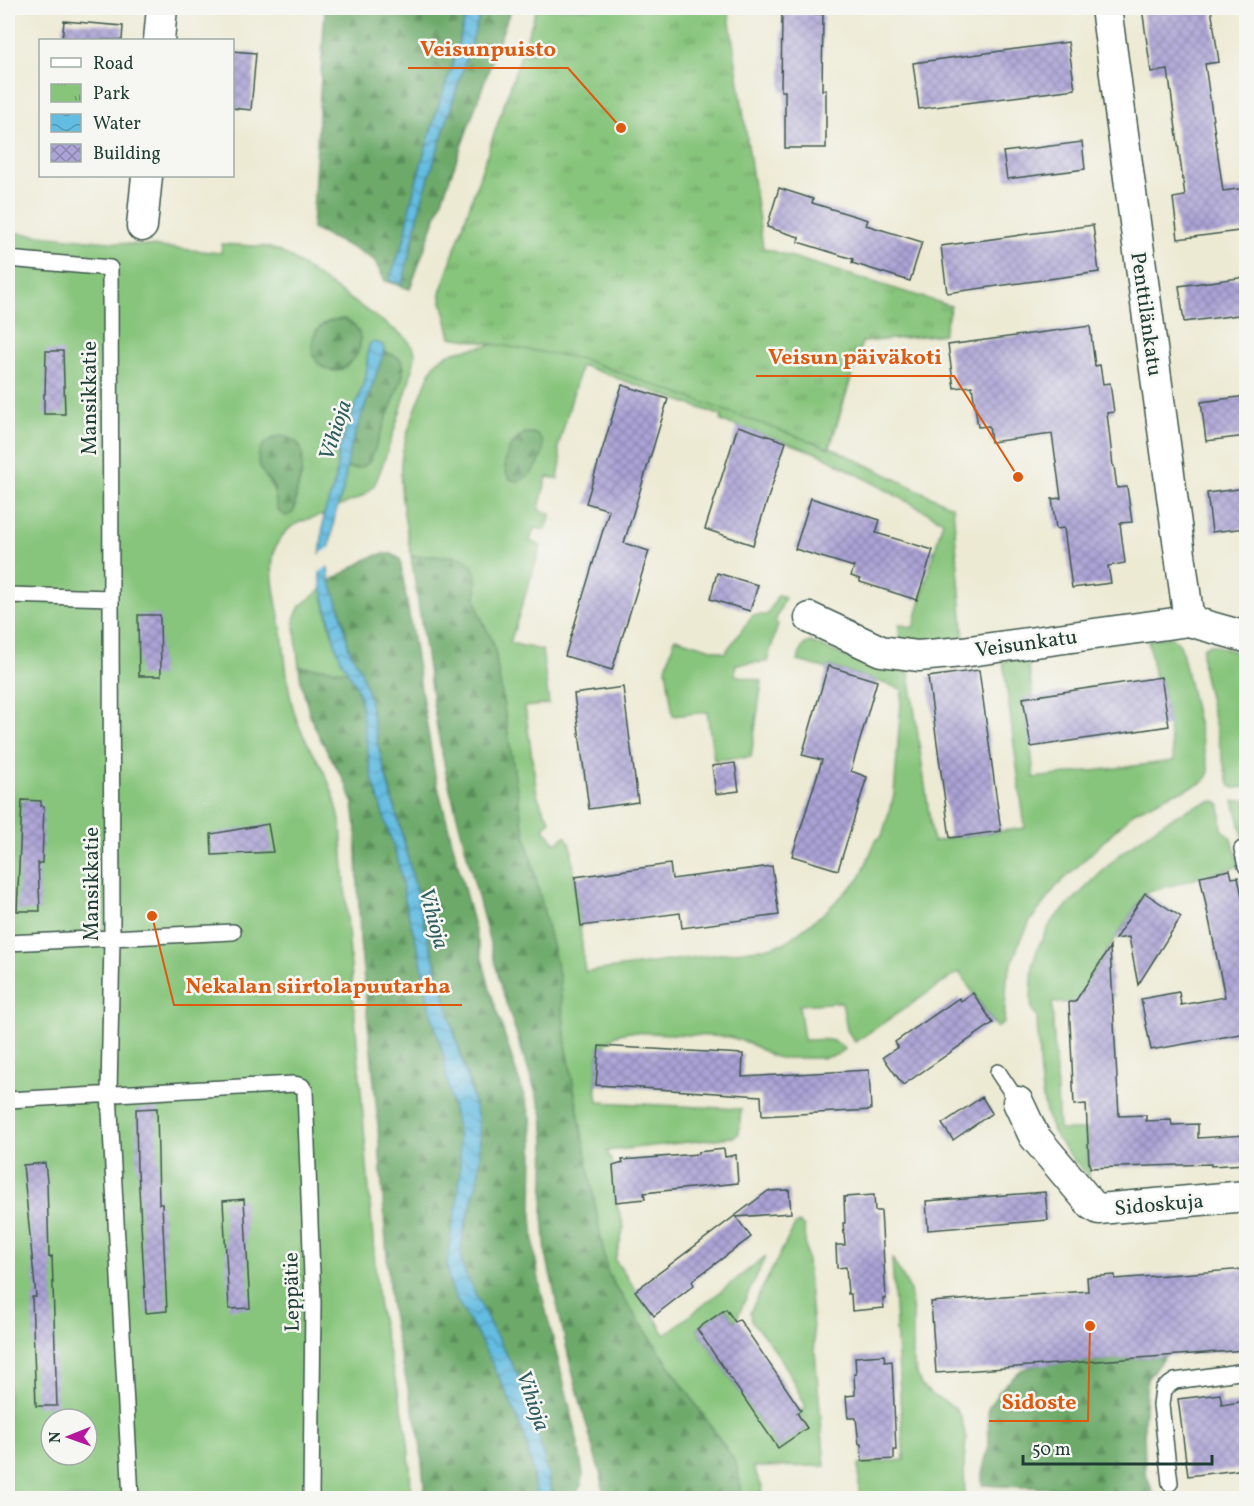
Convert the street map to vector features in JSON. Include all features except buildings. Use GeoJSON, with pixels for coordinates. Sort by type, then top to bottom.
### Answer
{"type":"FeatureCollection","features":[{"type":"Feature","properties":{"kind":"street"},"geometry":{"type":"LineString","coordinates":[[159,39],[162,8]]}},
{"type":"Feature","properties":{"kind":"street","name":"Penttilänkatu"},"geometry":{"type":"LineString","coordinates":[[1106,8],[1189,621]]}},
{"type":"Feature","properties":{"kind":"street"},"geometry":{"type":"LineString","coordinates":[[142,226],[147,177]]}},
{"type":"Feature","properties":{"kind":"street","name":"Veisunkatu"},"geometry":{"type":"LineString","coordinates":[[810,618],[881,651],[918,656],[1189,621],[1246,637]]}},
{"type":"Feature","properties":{"kind":"street","name":"Sidoskuja"},"geometry":{"type":"LineString","coordinates":[[1018,1102],[1034,1136],[1092,1205],[1099,1209],[1246,1196]]}},
{"type":"Feature","properties":{"kind":"lane","name":"Mansikkatie"},"geometry":{"type":"LineString","coordinates":[[8,259],[110,268],[112,939],[109,1093],[130,1498]]}},
{"type":"Feature","properties":{"kind":"lane"},"geometry":{"type":"LineString","coordinates":[[8,595],[111,598]]}},
{"type":"Feature","properties":{"kind":"lane"},"geometry":{"type":"LineString","coordinates":[[1242,849],[1246,866]]}},
{"type":"Feature","properties":{"kind":"lane"},"geometry":{"type":"LineString","coordinates":[[8,943],[232,932]]}},
{"type":"Feature","properties":{"kind":"lane"},"geometry":{"type":"LineString","coordinates":[[998,1072],[1018,1102]]}},
{"type":"Feature","properties":{"kind":"lane","name":"Leppätie"},"geometry":{"type":"LineString","coordinates":[[109,1093],[294,1084],[302,1086],[305,1091],[313,1302],[311,1498]]}},
{"type":"Feature","properties":{"kind":"lane"},"geometry":{"type":"LineString","coordinates":[[8,1100],[109,1093]]}},
{"type":"Feature","properties":{"kind":"lane"},"geometry":{"type":"LineString","coordinates":[[1170,1483],[1161,1405],[1163,1389],[1175,1381],[1246,1371]]}},
{"type":"Feature","properties":{"kind":"green space"},"geometry":{"type":"Polygon","coordinates":[[[325,8],[468,8],[422,161],[410,205],[404,241],[390,278],[411,251],[421,203],[482,8],[511,8],[410,289],[385,281],[374,260],[312,229],[325,8]]]}},
{"type":"Feature","properties":{"kind":"green space"},"geometry":{"type":"Polygon","coordinates":[[[537,8],[728,8],[763,248],[951,306],[943,334],[862,342],[829,448],[582,359],[451,337],[440,293],[537,8]]]}},
{"type":"Feature","properties":{"kind":"green space"},"geometry":{"type":"Polygon","coordinates":[[[8,232],[221,253],[222,244],[267,247],[291,258],[405,337],[415,353],[397,420],[373,487],[361,497],[337,507],[343,490],[346,468],[357,469],[404,368],[399,358],[384,352],[383,345],[374,342],[368,352],[366,377],[338,453],[336,479],[324,515],[298,523],[282,536],[274,551],[272,574],[289,688],[297,721],[328,780],[341,826],[378,1301],[405,1425],[411,1498],[8,1498],[8,232]],[[317,330],[312,346],[330,371],[342,369],[317,330]],[[261,468],[274,491],[277,508],[295,509],[302,474],[261,468]]]}},
{"type":"Feature","properties":{"kind":"green space"},"geometry":{"type":"Polygon","coordinates":[[[344,319],[356,327],[360,337],[359,348],[354,359],[346,366],[336,370],[325,369],[316,360],[312,350],[313,340],[317,330],[325,323],[344,319]]]}},
{"type":"Feature","properties":{"kind":"green space"},"geometry":{"type":"Polygon","coordinates":[[[574,330],[943,331],[943,334],[862,342],[830,447],[953,507],[964,641],[900,643],[899,624],[913,628],[943,521],[822,455],[721,421],[722,416],[581,365],[558,448],[561,461],[558,479],[547,477],[539,508],[551,514],[546,530],[534,528],[530,541],[541,546],[510,643],[542,650],[549,704],[525,707],[537,794],[550,820],[544,829],[556,843],[565,836],[571,845],[585,972],[765,948],[784,943],[824,913],[860,878],[876,840],[882,836],[894,795],[902,689],[829,666],[827,669],[798,661],[805,644],[811,642],[859,662],[909,672],[933,842],[1025,828],[1003,660],[1027,658],[1033,697],[1023,699],[1034,778],[1174,761],[1161,678],[1155,678],[1148,640],[1171,637],[1181,647],[1209,772],[1204,782],[1173,793],[1134,812],[1056,887],[1031,920],[1018,946],[1007,978],[1004,1023],[997,1028],[959,972],[855,1042],[847,1030],[842,1002],[799,1005],[804,1040],[831,1040],[845,1049],[836,1055],[823,1058],[780,1058],[749,1043],[730,1037],[628,1032],[616,1035],[604,1046],[599,1046],[596,1086],[598,1102],[741,1109],[739,1133],[734,1137],[607,1151],[614,1166],[616,1202],[624,1227],[615,1260],[665,1335],[766,1256],[735,1322],[726,1309],[697,1329],[778,1448],[807,1428],[797,1413],[806,1407],[786,1367],[752,1322],[750,1312],[795,1225],[799,1223],[804,1227],[825,1466],[753,1467],[762,1487],[761,1498],[740,1498],[740,1479],[734,1460],[607,1272],[566,1044],[559,975],[522,821],[494,645],[479,613],[476,600],[476,576],[411,556],[401,493],[404,445],[430,372],[441,358],[458,351],[574,330]],[[512,444],[505,466],[516,481],[526,477],[512,444]]]}},
{"type":"Feature","properties":{"kind":"green space"},"geometry":{"type":"Polygon","coordinates":[[[384,352],[400,359],[403,365],[403,376],[371,459],[360,468],[346,468],[350,449],[384,352]]]}},
{"type":"Feature","properties":{"kind":"green space"},"geometry":{"type":"Polygon","coordinates":[[[525,433],[535,434],[541,438],[542,454],[534,470],[515,481],[506,472],[506,458],[512,445],[525,433]]]}},
{"type":"Feature","properties":{"kind":"green space"},"geometry":{"type":"Polygon","coordinates":[[[281,436],[292,439],[298,444],[303,459],[294,511],[286,516],[277,508],[273,487],[262,471],[258,458],[264,444],[281,436]]]}},
{"type":"Feature","properties":{"kind":"green space"},"geometry":{"type":"Polygon","coordinates":[[[381,554],[392,554],[400,559],[435,775],[491,993],[531,1118],[532,1215],[535,1256],[541,1291],[575,1428],[583,1474],[582,1484],[577,1492],[562,1498],[551,1498],[538,1434],[518,1375],[463,1269],[461,1245],[478,1177],[480,1139],[472,1093],[425,927],[378,745],[368,694],[361,671],[349,649],[344,621],[330,581],[369,558],[381,554]]]}},
{"type":"Feature","properties":{"kind":"green space"},"geometry":{"type":"Polygon","coordinates":[[[411,556],[463,558],[472,565],[476,576],[476,600],[479,613],[494,645],[522,821],[559,975],[566,1044],[607,1271],[734,1460],[740,1479],[740,1498],[602,1498],[601,1476],[570,1363],[546,1254],[543,1215],[545,1142],[543,1115],[502,990],[446,773],[411,556]]]}},
{"type":"Feature","properties":{"kind":"green space"},"geometry":{"type":"Polygon","coordinates":[[[322,589],[335,643],[349,672],[299,667],[294,619],[300,606],[322,589]]]}},
{"type":"Feature","properties":{"kind":"green space"},"geometry":{"type":"Polygon","coordinates":[[[778,595],[785,597],[775,622],[778,624],[767,662],[736,664],[735,675],[762,681],[751,757],[714,760],[707,712],[673,716],[666,668],[675,638],[725,653],[753,615],[767,615],[778,595]]]}},
{"type":"Feature","properties":{"kind":"green space"},"geometry":{"type":"Polygon","coordinates":[[[1210,644],[1246,655],[1246,787],[1234,788],[1230,786],[1227,778],[1203,671],[1203,648],[1210,644]]]}},
{"type":"Feature","properties":{"kind":"green space"},"geometry":{"type":"Polygon","coordinates":[[[299,667],[349,672],[360,698],[371,773],[398,860],[406,906],[420,955],[430,1009],[443,1053],[458,1131],[460,1174],[458,1199],[448,1252],[449,1279],[454,1295],[481,1341],[506,1391],[525,1437],[536,1498],[425,1498],[420,1440],[390,1301],[377,1113],[360,940],[356,827],[353,804],[347,786],[310,716],[299,667]]]}},
{"type":"Feature","properties":{"kind":"green space"},"geometry":{"type":"Polygon","coordinates":[[[1246,800],[1246,840],[1244,840],[1234,801],[1246,800]]]}},
{"type":"Feature","properties":{"kind":"green space"},"geometry":{"type":"Polygon","coordinates":[[[1216,801],[1220,805],[1222,829],[1232,841],[1239,866],[1145,893],[1089,979],[1114,995],[1108,1001],[1052,1003],[1059,1130],[1087,1130],[1089,1177],[1054,1133],[1045,1108],[1040,1077],[1037,1017],[1032,1011],[1031,998],[1033,963],[1039,945],[1052,921],[1119,855],[1166,821],[1193,807],[1216,801]]]}},
{"type":"Feature","properties":{"kind":"green space"},"geometry":{"type":"Polygon","coordinates":[[[892,1258],[910,1290],[913,1315],[913,1362],[921,1385],[934,1396],[954,1407],[961,1417],[966,1438],[965,1498],[859,1498],[859,1464],[904,1460],[892,1258]]]}},
{"type":"Feature","properties":{"kind":"green space"},"geometry":{"type":"Polygon","coordinates":[[[1165,1356],[1147,1379],[1144,1423],[1145,1472],[1155,1498],[1098,1498],[1091,1490],[982,1485],[982,1473],[989,1445],[988,1408],[1001,1389],[1021,1370],[1036,1365],[1165,1356]]]}},
{"type":"Feature","properties":{"kind":"water"},"geometry":{"type":"Polygon","coordinates":[[[468,8],[482,8],[421,203],[403,282],[402,284],[390,281],[404,241],[410,205],[422,161],[468,8]]]}},
{"type":"Feature","properties":{"kind":"water"},"geometry":{"type":"Polygon","coordinates":[[[372,342],[383,345],[384,352],[350,449],[327,564],[349,649],[361,671],[368,694],[386,777],[478,1118],[479,1171],[463,1235],[461,1258],[463,1269],[518,1375],[538,1434],[551,1498],[536,1498],[525,1437],[506,1391],[481,1341],[454,1295],[449,1279],[448,1252],[458,1199],[460,1174],[458,1131],[443,1053],[430,1009],[420,955],[406,906],[398,860],[371,773],[360,698],[355,683],[336,647],[322,589],[319,568],[324,515],[336,479],[338,453],[366,377],[369,345],[372,342]]]}},
{"type":"Feature","properties":{"kind":"pier"},"geometry":{"type":"Polygon","coordinates":[[[333,545],[330,565],[317,574],[316,557],[333,545]]]}},
{"type":"Feature","properties":{"kind":"place","name":"Veisunpuisto"},"geometry":{"type":"Point","coordinates":[621,128]}},
{"type":"Feature","properties":{"kind":"place","name":"Veisun päiväkoti"},"geometry":{"type":"Point","coordinates":[1018,477]}},
{"type":"Feature","properties":{"kind":"place","name":"Nekalan siirtolapuutarha"},"geometry":{"type":"Point","coordinates":[152,916]}},
{"type":"Feature","properties":{"kind":"place","name":"Sidoste"},"geometry":{"type":"Point","coordinates":[1090,1326]}},
{"type":"Feature","properties":{"kind":"water label","name":"Vihioja"},"geometry":{"type":"Point","coordinates":[334,430]}},
{"type":"Feature","properties":{"kind":"water label","name":"Vihioja"},"geometry":{"type":"Point","coordinates":[435,918]}},
{"type":"Feature","properties":{"kind":"water label","name":"Vihioja"},"geometry":{"type":"Point","coordinates":[534,1400]}}]}
